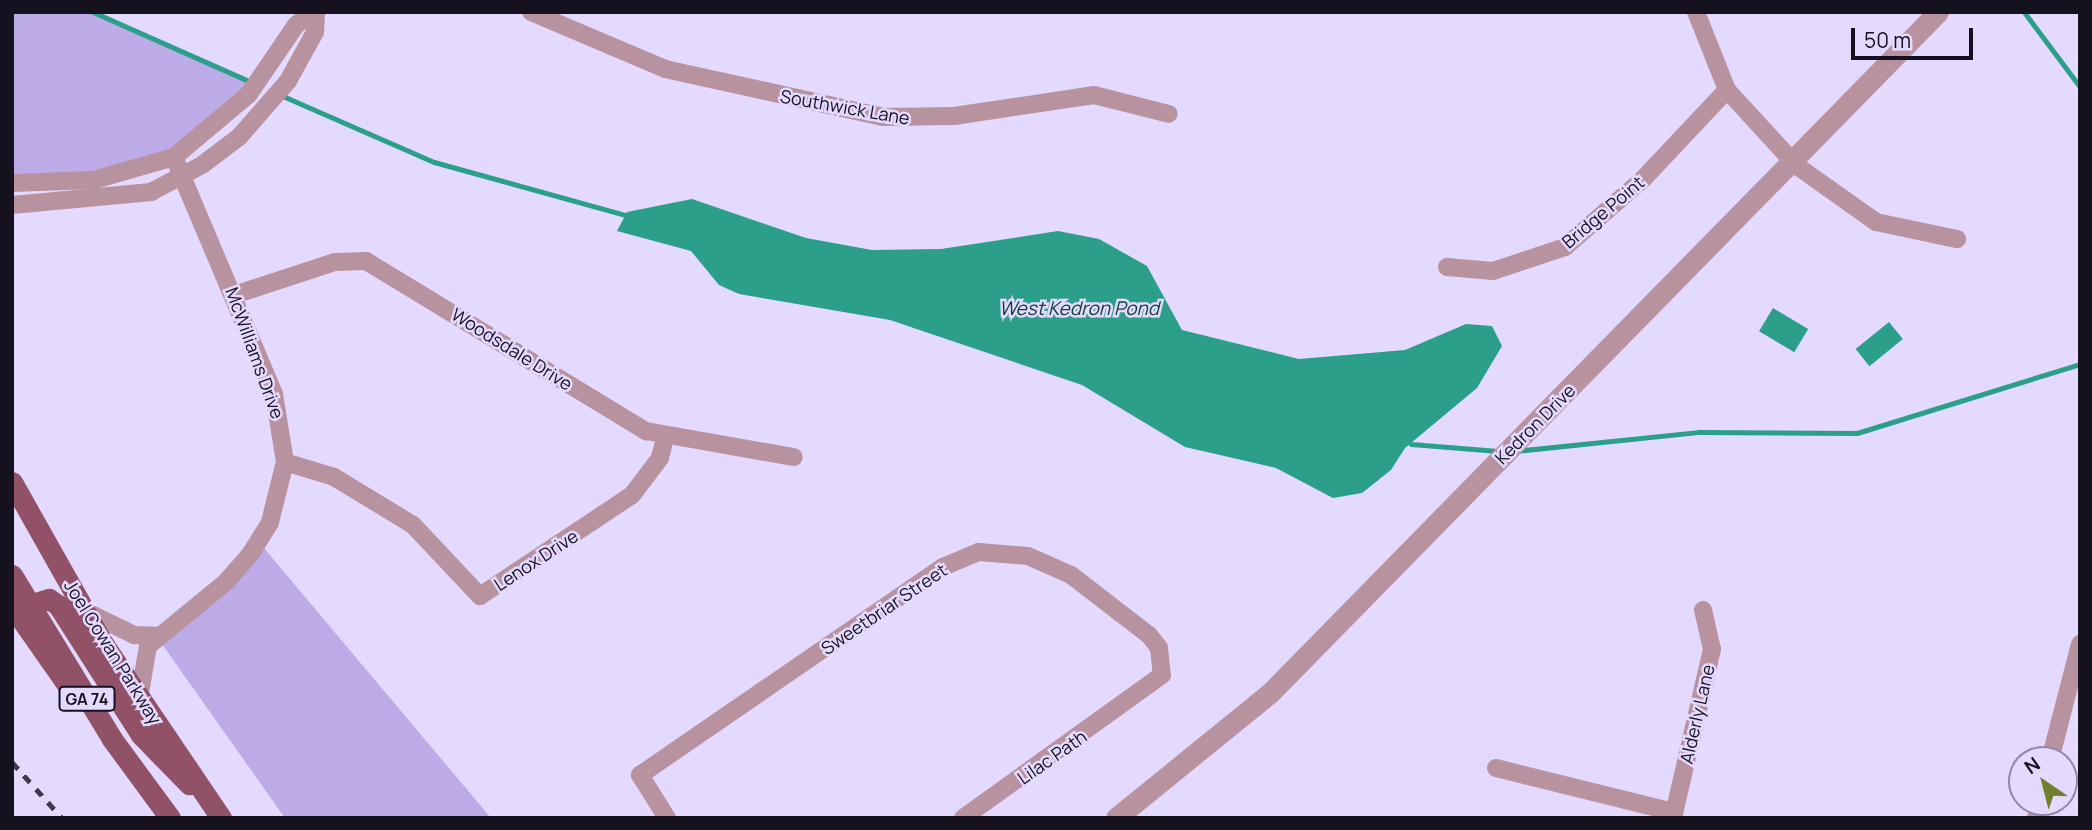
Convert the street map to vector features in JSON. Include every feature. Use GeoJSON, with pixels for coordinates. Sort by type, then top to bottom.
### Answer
{"type":"FeatureCollection","features":[{"type":"Feature","properties":{"kind":"main road","name":"Joel Cowan Parkway"},"geometry":{"type":"LineString","coordinates":[[12,482],[85,611],[139,699],[216,809]]}},
{"type":"Feature","properties":{"kind":"main road"},"geometry":{"type":"LineString","coordinates":[[12,495],[29,512]]}},
{"type":"Feature","properties":{"kind":"main road"},"geometry":{"type":"LineString","coordinates":[[12,575],[21,606],[49,599],[58,605],[141,735],[216,809]]}},
{"type":"Feature","properties":{"kind":"main road","name":"GA 74"},"geometry":{"type":"LineString","coordinates":[[21,606],[57,678],[104,726],[170,818]]}},
{"type":"Feature","properties":{"kind":"street"},"geometry":{"type":"LineString","coordinates":[[12,183],[94,180],[174,157],[249,94],[296,25],[315,12]]}},
{"type":"Feature","properties":{"kind":"street"},"geometry":{"type":"LineString","coordinates":[[12,205],[140,194],[183,177],[239,136],[288,81],[315,32],[315,12]]}},
{"type":"Feature","properties":{"kind":"street","name":"Southwick Lane"},"geometry":{"type":"LineString","coordinates":[[531,12],[665,69],[883,117],[954,116],[1094,95],[1169,114]]}},
{"type":"Feature","properties":{"kind":"street"},"geometry":{"type":"LineString","coordinates":[[1696,12],[1727,90],[1792,161],[1876,222],[1957,239]]}},
{"type":"Feature","properties":{"kind":"street","name":"Kedron Drive"},"geometry":{"type":"LineString","coordinates":[[1116,818],[1228,732],[1938,12]]}},
{"type":"Feature","properties":{"kind":"street","name":"Bridge Point"},"geometry":{"type":"LineString","coordinates":[[1447,267],[1493,271],[1565,247],[1644,178],[1727,90]]}},
{"type":"Feature","properties":{"kind":"street","name":"McWilliams Drive"},"geometry":{"type":"LineString","coordinates":[[139,699],[142,655],[157,636],[190,615],[251,553],[274,513],[285,462],[274,394],[174,157]]}},
{"type":"Feature","properties":{"kind":"street"},"geometry":{"type":"LineString","coordinates":[[44,181],[44,204]]}},
{"type":"Feature","properties":{"kind":"street","name":"Woodsdale Drive"},"geometry":{"type":"LineString","coordinates":[[234,295],[335,261],[366,261],[665,438],[794,457]]}},
{"type":"Feature","properties":{"kind":"street","name":"Lenox Drive"},"geometry":{"type":"LineString","coordinates":[[285,462],[334,477],[413,525],[480,596],[632,495],[660,458],[665,438]]}},
{"type":"Feature","properties":{"kind":"street","name":"Sweetbriar Street"},"geometry":{"type":"LineString","coordinates":[[667,818],[640,775],[943,567],[979,552],[1050,563],[1149,635],[1159,648],[1162,675],[1141,695]]}},
{"type":"Feature","properties":{"kind":"street","name":"Alderly Lane"},"geometry":{"type":"LineString","coordinates":[[1674,815],[1712,649],[1703,610]]}},
{"type":"Feature","properties":{"kind":"street"},"geometry":{"type":"LineString","coordinates":[[85,611],[134,635],[157,636]]}},
{"type":"Feature","properties":{"kind":"street"},"geometry":{"type":"LineString","coordinates":[[2054,746],[2080,644]]}},
{"type":"Feature","properties":{"kind":"street","name":"Lilac Path"},"geometry":{"type":"LineString","coordinates":[[964,818],[1141,695]]}},
{"type":"Feature","properties":{"kind":"street"},"geometry":{"type":"LineString","coordinates":[[1496,768],[1674,815]]}},
{"type":"Feature","properties":{"kind":"shaded area"},"geometry":{"type":"Polygon","coordinates":[[[12,12],[96,12],[258,83],[193,146],[94,180],[12,186],[12,12]]]}},
{"type":"Feature","properties":{"kind":"shaded area"},"geometry":{"type":"Polygon","coordinates":[[[263,547],[491,818],[285,818],[159,640],[263,547]]]}},
{"type":"Feature","properties":{"kind":"water","name":"West Kedron Pond"},"geometry":{"type":"Polygon","coordinates":[[[692,199],[806,238],[872,250],[941,249],[1058,231],[1099,239],[1147,266],[1182,330],[1299,359],[1405,350],[1466,324],[1492,326],[1502,346],[1477,388],[1405,448],[1391,470],[1362,493],[1333,498],[1276,468],[1185,447],[1082,385],[890,320],[739,294],[719,285],[691,251],[617,231],[627,212],[692,199]]]}},
{"type":"Feature","properties":{"kind":"water"},"geometry":{"type":"Polygon","coordinates":[[[1773,308],[1808,329],[1794,352],[1759,331],[1773,308]]]}},
{"type":"Feature","properties":{"kind":"water"},"geometry":{"type":"Polygon","coordinates":[[[1889,322],[1903,339],[1869,366],[1856,349],[1889,322]]]}},
{"type":"Feature","properties":{"kind":"waterway"},"geometry":{"type":"LineString","coordinates":[[93,12],[251,82]]}},
{"type":"Feature","properties":{"kind":"waterway"},"geometry":{"type":"LineString","coordinates":[[2024,12],[2080,87]]}},
{"type":"Feature","properties":{"kind":"waterway"},"geometry":{"type":"LineString","coordinates":[[285,97],[434,162],[625,215]]}},
{"type":"Feature","properties":{"kind":"waterway"},"geometry":{"type":"LineString","coordinates":[[1515,451],[1700,432],[1857,433],[2080,364]]}},
{"type":"Feature","properties":{"kind":"waterway"},"geometry":{"type":"LineString","coordinates":[[1411,444],[1498,451]]}},
{"type":"Feature","properties":{"kind":"railway"},"geometry":{"type":"LineString","coordinates":[[12,762],[62,818]]}}]}
